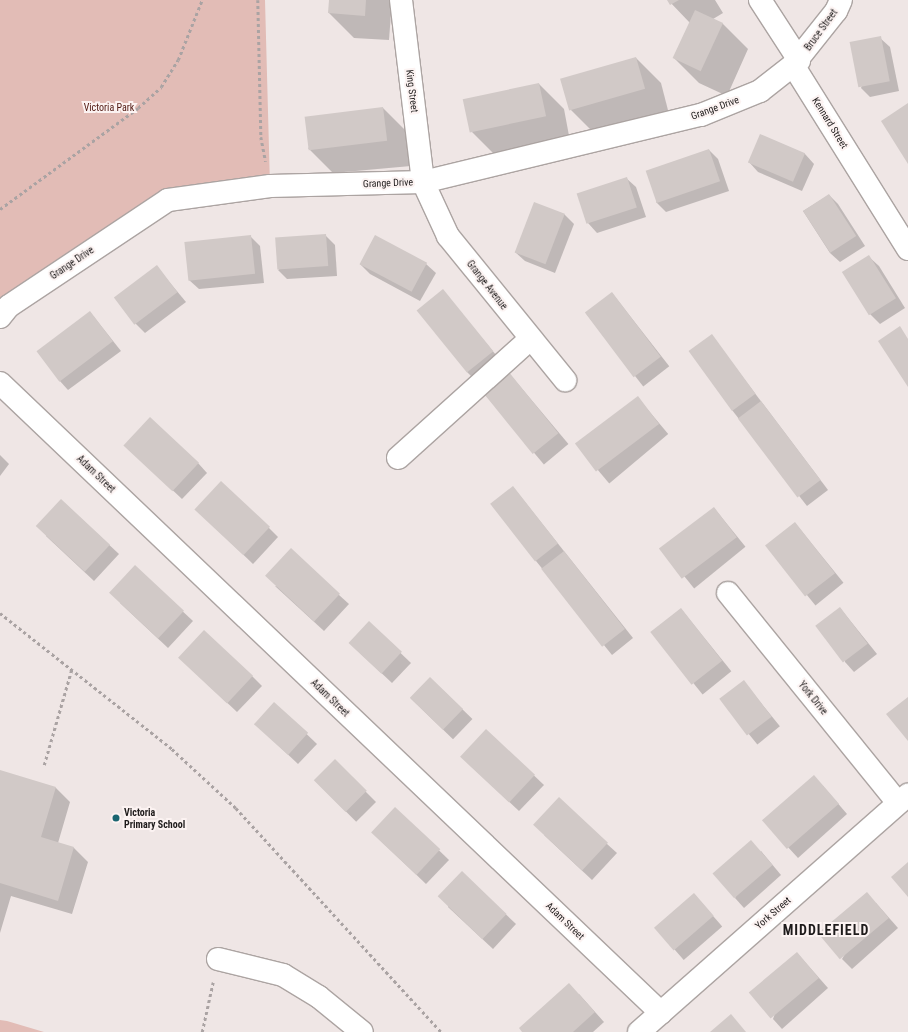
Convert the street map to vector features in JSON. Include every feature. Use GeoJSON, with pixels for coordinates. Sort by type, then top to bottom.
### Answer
{"type":"FeatureCollection","features":[{"type":"Feature","properties":{"kind":"street","name":"King Street"},"geometry":{"type":"LineString","coordinates":[[401,0],[423,182]]}},
{"type":"Feature","properties":{"kind":"street","name":"Kennard Street"},"geometry":{"type":"LineString","coordinates":[[760,0],[908,249]]}},
{"type":"Feature","properties":{"kind":"street","name":"Bruce Street"},"geometry":{"type":"LineString","coordinates":[[796,62],[836,11],[841,0]]}},
{"type":"Feature","properties":{"kind":"street","name":"Grange Drive"},"geometry":{"type":"LineString","coordinates":[[0,317],[9,306],[168,200],[270,186],[423,182],[701,115],[760,91],[796,62]]}},
{"type":"Feature","properties":{"kind":"street","name":"Grange Avenue"},"geometry":{"type":"LineString","coordinates":[[423,182],[448,236],[530,339],[565,380]]}},
{"type":"Feature","properties":{"kind":"street"},"geometry":{"type":"LineString","coordinates":[[398,458],[530,339]]}},
{"type":"Feature","properties":{"kind":"street","name":"Adam Street"},"geometry":{"type":"LineString","coordinates":[[0,383],[661,1012]]}},
{"type":"Feature","properties":{"kind":"street","name":"York Drive"},"geometry":{"type":"LineString","coordinates":[[728,593],[903,799]]}},
{"type":"Feature","properties":{"kind":"street","name":"York Street"},"geometry":{"type":"LineString","coordinates":[[639,1032],[903,799]]}},
{"type":"Feature","properties":{"kind":"street"},"geometry":{"type":"LineString","coordinates":[[218,959],[283,975],[319,997],[362,1032]]}},
{"type":"Feature","properties":{"kind":"path"},"geometry":{"type":"LineString","coordinates":[[0,209],[138,108],[161,87],[178,60],[202,0]]}},
{"type":"Feature","properties":{"kind":"path"},"geometry":{"type":"LineString","coordinates":[[258,0],[261,137],[270,186]]}},
{"type":"Feature","properties":{"kind":"path"},"geometry":{"type":"LineString","coordinates":[[0,613],[72,668],[172,749],[236,808],[441,1032]]}},
{"type":"Feature","properties":{"kind":"path"},"geometry":{"type":"LineString","coordinates":[[44,766],[72,668]]}},
{"type":"Feature","properties":{"kind":"path"},"geometry":{"type":"LineString","coordinates":[[202,1032],[218,959]]}},
{"type":"Feature","properties":{"kind":"green space","name":"Victoria Park"},"geometry":{"type":"Polygon","coordinates":[[[0,0],[265,0],[270,186],[168,200],[0,317],[0,0]]]}},
{"type":"Feature","properties":{"kind":"green space"},"geometry":{"type":"Polygon","coordinates":[[[0,1020],[7,1021],[44,1032],[0,1032],[0,1020]]]}},
{"type":"Feature","properties":{"kind":"building"},"geometry":{"type":"Polygon","coordinates":[[[329,0],[366,0],[365,16],[328,13],[329,0]]]}},
{"type":"Feature","properties":{"kind":"building"},"geometry":{"type":"Polygon","coordinates":[[[667,0],[679,0],[670,5],[667,0]]]}},
{"type":"Feature","properties":{"kind":"building"},"geometry":{"type":"Polygon","coordinates":[[[695,10],[723,23],[701,71],[673,58],[695,10]]]}},
{"type":"Feature","properties":{"kind":"building"},"geometry":{"type":"Polygon","coordinates":[[[881,36],[890,81],[858,87],[850,42],[881,36]]]}},
{"type":"Feature","properties":{"kind":"building"},"geometry":{"type":"Polygon","coordinates":[[[636,57],[645,89],[569,110],[560,79],[636,57]]]}},
{"type":"Feature","properties":{"kind":"building"},"geometry":{"type":"Polygon","coordinates":[[[539,83],[546,116],[470,132],[463,99],[539,83]]]}},
{"type":"Feature","properties":{"kind":"building"},"geometry":{"type":"Polygon","coordinates":[[[908,103],[908,164],[881,121],[908,103]]]}},
{"type":"Feature","properties":{"kind":"building"},"geometry":{"type":"Polygon","coordinates":[[[383,107],[387,141],[309,150],[305,117],[383,107]]]}},
{"type":"Feature","properties":{"kind":"building"},"geometry":{"type":"Polygon","coordinates":[[[760,134],[805,153],[793,182],[748,163],[760,134]]]}},
{"type":"Feature","properties":{"kind":"building"},"geometry":{"type":"Polygon","coordinates":[[[709,149],[720,181],[657,203],[646,171],[709,149]]]}},
{"type":"Feature","properties":{"kind":"building"},"geometry":{"type":"Polygon","coordinates":[[[627,177],[637,207],[586,224],[577,193],[627,177]]]}},
{"type":"Feature","properties":{"kind":"building"},"geometry":{"type":"Polygon","coordinates":[[[829,194],[856,236],[830,253],[803,211],[829,194]]]}},
{"type":"Feature","properties":{"kind":"building"},"geometry":{"type":"Polygon","coordinates":[[[534,202],[565,214],[545,264],[515,252],[534,202]]]}},
{"type":"Feature","properties":{"kind":"building"},"geometry":{"type":"Polygon","coordinates":[[[326,234],[328,266],[277,269],[275,238],[326,234]]]}},
{"type":"Feature","properties":{"kind":"building"},"geometry":{"type":"Polygon","coordinates":[[[251,235],[255,274],[188,281],[184,242],[251,235]]]}},
{"type":"Feature","properties":{"kind":"building"},"geometry":{"type":"Polygon","coordinates":[[[375,235],[427,263],[412,292],[360,264],[375,235]]]}},
{"type":"Feature","properties":{"kind":"building"},"geometry":{"type":"Polygon","coordinates":[[[869,255],[896,298],[869,315],[842,272],[869,255]]]}},
{"type":"Feature","properties":{"kind":"building"},"geometry":{"type":"Polygon","coordinates":[[[157,265],[177,292],[134,325],[114,297],[157,265]]]}},
{"type":"Feature","properties":{"kind":"building"},"geometry":{"type":"Polygon","coordinates":[[[443,289],[493,351],[467,373],[417,310],[443,289]]]}},
{"type":"Feature","properties":{"kind":"building"},"geometry":{"type":"Polygon","coordinates":[[[612,292],[661,357],[634,377],[585,312],[612,292]]]}},
{"type":"Feature","properties":{"kind":"building"},"geometry":{"type":"Polygon","coordinates":[[[90,311],[113,341],[59,382],[36,351],[90,311]]]}},
{"type":"Feature","properties":{"kind":"building"},"geometry":{"type":"Polygon","coordinates":[[[900,326],[908,339],[908,387],[878,341],[900,326]]]}},
{"type":"Feature","properties":{"kind":"building"},"geometry":{"type":"Polygon","coordinates":[[[712,334],[755,394],[732,411],[689,351],[712,334]]]}},
{"type":"Feature","properties":{"kind":"building"},"geometry":{"type":"Polygon","coordinates":[[[508,371],[558,433],[533,454],[482,392],[508,371]]]}},
{"type":"Feature","properties":{"kind":"building"},"geometry":{"type":"Polygon","coordinates":[[[638,396],[659,424],[596,471],[575,444],[638,396]]]}},
{"type":"Feature","properties":{"kind":"building"},"geometry":{"type":"Polygon","coordinates":[[[761,401],[821,480],[797,498],[738,418],[761,401]]]}},
{"type":"Feature","properties":{"kind":"building"},"geometry":{"type":"Polygon","coordinates":[[[150,417],[199,463],[172,491],[123,446],[150,417]]]}},
{"type":"Feature","properties":{"kind":"building"},"geometry":{"type":"Polygon","coordinates":[[[221,481],[270,527],[243,555],[194,510],[221,481]]]}},
{"type":"Feature","properties":{"kind":"building"},"geometry":{"type":"Polygon","coordinates":[[[513,486],[558,544],[535,561],[490,504],[513,486]]]}},
{"type":"Feature","properties":{"kind":"building"},"geometry":{"type":"Polygon","coordinates":[[[61,499],[110,545],[85,572],[36,526],[61,499]]]}},
{"type":"Feature","properties":{"kind":"building"},"geometry":{"type":"Polygon","coordinates":[[[714,507],[737,537],[682,579],[659,549],[714,507]]]}},
{"type":"Feature","properties":{"kind":"building"},"geometry":{"type":"Polygon","coordinates":[[[795,522],[835,573],[805,597],[765,545],[795,522]]]}},
{"type":"Feature","properties":{"kind":"building"},"geometry":{"type":"Polygon","coordinates":[[[291,548],[340,594],[314,621],[265,576],[291,548]]]}},
{"type":"Feature","properties":{"kind":"building"},"geometry":{"type":"Polygon","coordinates":[[[564,551],[625,629],[602,647],[541,569],[564,551]]]}},
{"type":"Feature","properties":{"kind":"building"},"geometry":{"type":"Polygon","coordinates":[[[135,565],[184,611],[158,638],[109,593],[135,565]]]}},
{"type":"Feature","properties":{"kind":"building"},"geometry":{"type":"Polygon","coordinates":[[[840,607],[868,644],[843,662],[815,626],[840,607]]]}},
{"type":"Feature","properties":{"kind":"building"},"geometry":{"type":"Polygon","coordinates":[[[681,608],[722,661],[692,685],[650,632],[681,608]]]}},
{"type":"Feature","properties":{"kind":"building"},"geometry":{"type":"Polygon","coordinates":[[[369,621],[402,652],[381,674],[349,643],[369,621]]]}},
{"type":"Feature","properties":{"kind":"building"},"geometry":{"type":"Polygon","coordinates":[[[204,630],[253,676],[227,703],[178,658],[204,630]]]}},
{"type":"Feature","properties":{"kind":"building"},"geometry":{"type":"Polygon","coordinates":[[[430,677],[463,709],[443,730],[410,698],[430,677]]]}},
{"type":"Feature","properties":{"kind":"building"},"geometry":{"type":"Polygon","coordinates":[[[744,680],[772,717],[747,735],[719,699],[744,680]]]}},
{"type":"Feature","properties":{"kind":"building"},"geometry":{"type":"Polygon","coordinates":[[[908,697],[908,741],[886,714],[908,697]]]}},
{"type":"Feature","properties":{"kind":"building"},"geometry":{"type":"Polygon","coordinates":[[[274,702],[308,733],[288,755],[254,724],[274,702]]]}},
{"type":"Feature","properties":{"kind":"building"},"geometry":{"type":"Polygon","coordinates":[[[486,729],[535,775],[509,802],[460,757],[486,729]]]}},
{"type":"Feature","properties":{"kind":"building"},"geometry":{"type":"Polygon","coordinates":[[[335,759],[367,791],[346,812],[314,780],[335,759]]]}},
{"type":"Feature","properties":{"kind":"building"},"geometry":{"type":"Polygon","coordinates":[[[0,770],[56,787],[41,837],[74,847],[58,901],[0,883],[0,770]]]}},
{"type":"Feature","properties":{"kind":"building"},"geometry":{"type":"Polygon","coordinates":[[[814,775],[839,804],[787,849],[762,820],[814,775]]]}},
{"type":"Feature","properties":{"kind":"building"},"geometry":{"type":"Polygon","coordinates":[[[559,797],[608,843],[582,870],[533,825],[559,797]]]}},
{"type":"Feature","properties":{"kind":"building"},"geometry":{"type":"Polygon","coordinates":[[[395,807],[440,849],[416,875],[371,833],[395,807]]]}},
{"type":"Feature","properties":{"kind":"building"},"geometry":{"type":"Polygon","coordinates":[[[751,840],[773,865],[734,898],[713,873],[751,840]]]}},
{"type":"Feature","properties":{"kind":"building"},"geometry":{"type":"Polygon","coordinates":[[[908,862],[908,897],[891,877],[908,862]]]}},
{"type":"Feature","properties":{"kind":"building"},"geometry":{"type":"Polygon","coordinates":[[[462,871],[507,914],[482,939],[438,896],[462,871]]]}},
{"type":"Feature","properties":{"kind":"building"},"geometry":{"type":"Polygon","coordinates":[[[867,892],[889,918],[840,959],[818,933],[867,892]]]}},
{"type":"Feature","properties":{"kind":"building"},"geometry":{"type":"Polygon","coordinates":[[[694,893],[714,916],[674,950],[654,928],[694,893]]]}},
{"type":"Feature","properties":{"kind":"building"},"geometry":{"type":"Polygon","coordinates":[[[797,952],[819,978],[771,1019],[749,992],[797,952]]]}},
{"type":"Feature","properties":{"kind":"building"},"geometry":{"type":"Polygon","coordinates":[[[569,983],[595,1012],[573,1032],[522,1032],[519,1028],[569,983]]]}},
{"type":"Feature","properties":{"kind":"building"},"geometry":{"type":"Polygon","coordinates":[[[731,1014],[746,1032],[710,1032],[731,1014]]]}},
{"type":"Feature","properties":{"kind":"place","name":"Victoria Primary School"},"geometry":{"type":"Point","coordinates":[116,818]}},
{"type":"Feature","properties":{"kind":"district","name":"MIDDLEFIELD"},"geometry":{"type":"Point","coordinates":[826,930]}}]}
